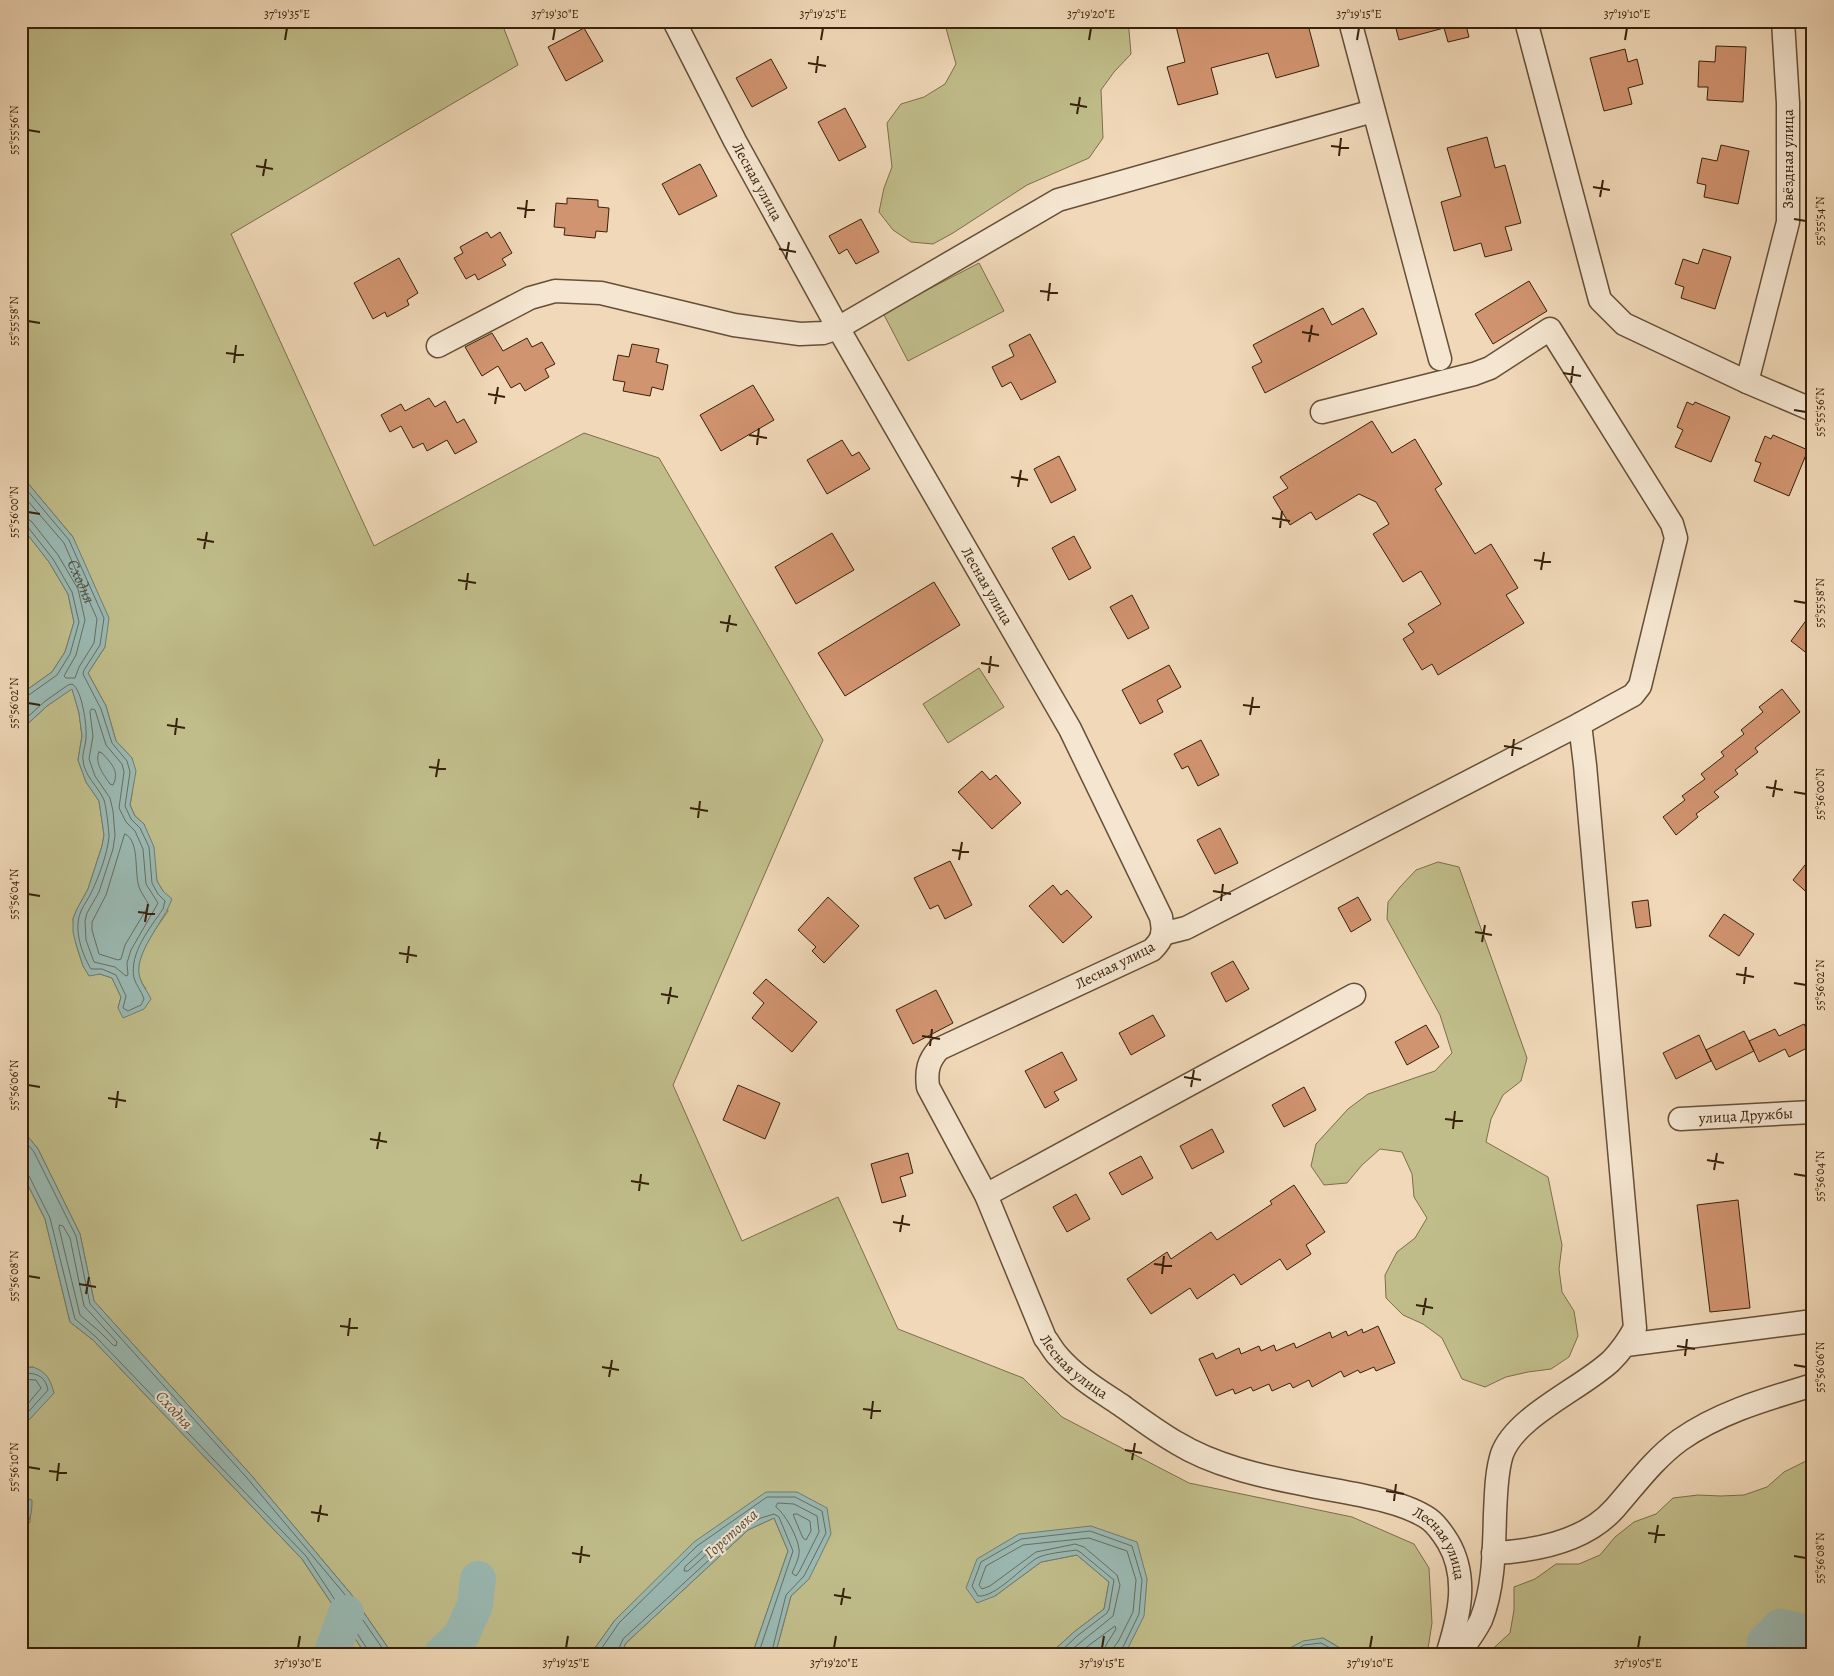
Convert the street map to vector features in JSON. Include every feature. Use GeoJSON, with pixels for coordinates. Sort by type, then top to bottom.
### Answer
{"type":"FeatureCollection","features":[{"type":"Feature","properties":{"kind":"street","name":"Лесная улица"},"geometry":{"type":"LineString","coordinates":[[674,21],[735,141],[838,328],[1070,729],[1161,917],[1161,941],[1152,950],[939,1049],[932,1057],[928,1066],[926,1077],[928,1087],[986,1195],[1045,1338],[1059,1357],[1090,1384],[1178,1444],[1217,1462],[1262,1476],[1383,1501],[1410,1509],[1429,1519],[1443,1534],[1454,1553],[1460,1576],[1462,1594],[1459,1614],[1448,1655]]}},
{"type":"Feature","properties":{"kind":"street"},"geometry":{"type":"LineString","coordinates":[[1350,21],[1440,359]]}},
{"type":"Feature","properties":{"kind":"street"},"geometry":{"type":"LineString","coordinates":[[1526,21],[1600,300],[1624,324],[1747,382],[1813,410]]}},
{"type":"Feature","properties":{"kind":"street","name":"Звёздная улица"},"geometry":{"type":"LineString","coordinates":[[1747,382],[1788,222],[1788,103],[1783,21]]}},
{"type":"Feature","properties":{"kind":"street"},"geometry":{"type":"LineString","coordinates":[[438,346],[530,298],[555,291],[601,293],[734,325],[791,333],[823,333],[838,328],[1058,200],[1373,111]]}},
{"type":"Feature","properties":{"kind":"street"},"geometry":{"type":"LineString","coordinates":[[1162,934],[1186,928],[1580,724],[1633,695],[1640,686],[1676,538],[1672,524],[1550,329],[1490,368],[1474,374],[1322,412]]}},
{"type":"Feature","properties":{"kind":"street"},"geometry":{"type":"LineString","coordinates":[[1458,1655],[1481,1620],[1489,1590],[1493,1553],[1496,1486],[1502,1454],[1513,1435],[1535,1416],[1609,1362],[1626,1345],[1636,1328],[1580,724]]}},
{"type":"Feature","properties":{"kind":"street"},"geometry":{"type":"LineString","coordinates":[[986,1195],[1354,995]]}},
{"type":"Feature","properties":{"kind":"street","name":"улица Дружбы"},"geometry":{"type":"LineString","coordinates":[[1680,1119],[1813,1112]]}},
{"type":"Feature","properties":{"kind":"street"},"geometry":{"type":"LineString","coordinates":[[1626,1345],[1813,1321]]}},
{"type":"Feature","properties":{"kind":"street"},"geometry":{"type":"LineString","coordinates":[[1493,1553],[1536,1548],[1570,1538],[1599,1524],[1653,1463],[1688,1435],[1712,1420],[1755,1403],[1813,1385]]}},
{"type":"Feature","properties":{"kind":"shaded area"},"geometry":{"type":"Polygon","coordinates":[[[21,21],[501,21],[518,65],[231,234],[374,546],[584,433],[659,458],[823,740],[673,1085],[742,1241],[838,1197],[898,1329],[1023,1378],[1062,1417],[1189,1483],[1352,1517],[1414,1544],[1429,1568],[1432,1623],[1427,1655],[1352,1655],[1323,1638],[1277,1655],[1116,1655],[1126,1652],[1147,1579],[1019,1534],[995,1596],[1041,1562],[1077,1555],[1109,1582],[1104,1609],[1074,1632],[1053,1651],[1052,1655],[931,1655],[923,1652],[892,1653],[889,1655],[775,1655],[791,1596],[809,1579],[797,1492],[615,1620],[590,1655],[393,1655],[351,1594],[251,1475],[94,1301],[80,1234],[38,1149],[21,1128],[21,730],[47,706],[72,688],[79,713],[82,736],[78,760],[86,782],[99,801],[104,835],[88,889],[73,919],[76,944],[83,966],[89,975],[100,974],[112,978],[121,997],[118,1008],[146,989],[140,979],[138,971],[139,962],[152,934],[168,911],[163,891],[157,881],[144,824],[135,816],[130,805],[132,794],[132,758],[116,741],[106,706],[88,673],[105,647],[73,537],[21,475],[21,21]]]}},
{"type":"Feature","properties":{"kind":"shaded area"},"geometry":{"type":"Polygon","coordinates":[[[944,21],[1125,21],[1129,30],[1131,54],[1114,72],[1101,90],[1103,138],[1089,158],[1027,185],[933,244],[911,242],[893,230],[879,212],[884,188],[892,167],[887,123],[901,104],[924,97],[945,84],[956,64],[944,21]]]}},
{"type":"Feature","properties":{"kind":"shaded area"},"geometry":{"type":"Polygon","coordinates":[[[979,263],[1004,311],[908,361],[883,313],[979,263]]]}},
{"type":"Feature","properties":{"kind":"shaded area"},"geometry":{"type":"Polygon","coordinates":[[[21,526],[49,562],[68,594],[74,622],[65,652],[52,672],[21,694],[21,526]]]}},
{"type":"Feature","properties":{"kind":"shaded area"},"geometry":{"type":"Polygon","coordinates":[[[979,668],[1004,707],[948,743],[923,704],[979,668]]]}},
{"type":"Feature","properties":{"kind":"shaded area"},"geometry":{"type":"Polygon","coordinates":[[[1438,862],[1459,867],[1527,1058],[1521,1081],[1503,1095],[1491,1119],[1486,1142],[1548,1177],[1562,1245],[1559,1269],[1562,1292],[1574,1311],[1578,1336],[1569,1357],[1551,1369],[1506,1377],[1485,1387],[1462,1379],[1442,1338],[1423,1324],[1403,1315],[1386,1298],[1385,1275],[1397,1252],[1415,1238],[1427,1218],[1414,1197],[1412,1174],[1402,1152],[1380,1149],[1362,1165],[1347,1183],[1324,1185],[1311,1166],[1316,1144],[1348,1109],[1368,1094],[1435,1071],[1452,1053],[1440,1015],[1387,919],[1388,902],[1400,887],[1416,870],[1438,862]]]}},
{"type":"Feature","properties":{"kind":"shaded area"},"geometry":{"type":"Polygon","coordinates":[[[21,1171],[45,1219],[70,1322],[93,1340],[302,1559],[366,1655],[21,1655],[21,1530],[30,1522],[31,1500],[21,1497],[21,1426],[37,1410],[33,1367],[21,1368],[21,1171]]]}},
{"type":"Feature","properties":{"kind":"shaded area"},"geometry":{"type":"Polygon","coordinates":[[[1806,1461],[1813,1462],[1813,1655],[1486,1655],[1510,1633],[1514,1610],[1514,1587],[1535,1579],[1556,1564],[1579,1564],[1600,1555],[1615,1537],[1634,1522],[1656,1514],[1673,1498],[1698,1495],[1744,1495],[1767,1487],[1784,1472],[1806,1461]]]}},
{"type":"Feature","properties":{"kind":"shaded area"},"geometry":{"type":"Polygon","coordinates":[[[774,1518],[788,1551],[752,1655],[620,1655],[626,1643],[748,1530],[774,1518]]]}},
{"type":"Feature","properties":{"kind":"water"},"geometry":{"type":"Polygon","coordinates":[[[21,475],[73,537],[109,618],[105,647],[88,673],[106,706],[116,741],[132,758],[136,771],[130,805],[135,816],[144,824],[154,847],[157,881],[163,891],[172,899],[140,959],[140,978],[151,999],[144,1009],[123,1018],[118,1008],[121,997],[112,978],[100,974],[89,976],[83,966],[73,932],[73,919],[88,889],[104,835],[99,801],[86,782],[78,760],[82,736],[79,713],[72,689],[47,706],[21,730],[21,694],[52,672],[65,652],[74,622],[68,594],[49,562],[21,526],[21,475]]]}},
{"type":"Feature","properties":{"kind":"water"},"geometry":{"type":"Polygon","coordinates":[[[21,1128],[38,1149],[80,1234],[94,1301],[251,1475],[351,1594],[393,1655],[366,1655],[302,1559],[93,1340],[70,1322],[45,1219],[21,1171],[21,1128]]]}},
{"type":"Feature","properties":{"kind":"water"},"geometry":{"type":"Polygon","coordinates":[[[33,1367],[42,1371],[47,1377],[54,1393],[21,1426],[21,1368],[33,1367]]]}},
{"type":"Feature","properties":{"kind":"water"},"geometry":{"type":"Polygon","coordinates":[[[766,1492],[797,1492],[827,1508],[831,1534],[809,1579],[791,1596],[775,1655],[752,1655],[788,1551],[774,1518],[748,1530],[626,1643],[620,1655],[590,1655],[615,1620],[694,1542],[766,1492]]]}},
{"type":"Feature","properties":{"kind":"water"},"geometry":{"type":"Polygon","coordinates":[[[21,1497],[32,1500],[32,1509],[27,1523],[21,1530],[21,1497]]]}},
{"type":"Feature","properties":{"kind":"water"},"geometry":{"type":"Polygon","coordinates":[[[1091,1526],[1137,1542],[1147,1579],[1144,1616],[1126,1652],[1116,1655],[1052,1655],[1053,1651],[1074,1632],[1104,1609],[1109,1582],[1077,1555],[1041,1562],[995,1596],[977,1603],[966,1588],[977,1559],[1019,1534],[1091,1526]]]}},
{"type":"Feature","properties":{"kind":"water"},"geometry":{"type":"Polygon","coordinates":[[[1323,1638],[1352,1655],[1277,1655],[1303,1641],[1323,1638]]]}},
{"type":"Feature","properties":{"kind":"building"},"geometry":{"type":"Polygon","coordinates":[[[1192,21],[1307,21],[1319,66],[1276,78],[1268,53],[1211,68],[1218,94],[1178,105],[1167,67],[1185,62],[1176,26],[1192,21]]]}},
{"type":"Feature","properties":{"kind":"building"},"geometry":{"type":"Polygon","coordinates":[[[1394,21],[1465,21],[1469,37],[1448,42],[1444,28],[1399,40],[1394,21]]]}},
{"type":"Feature","properties":{"kind":"building"},"geometry":{"type":"Polygon","coordinates":[[[584,28],[603,61],[566,81],[548,47],[584,28]]]}},
{"type":"Feature","properties":{"kind":"building"},"geometry":{"type":"Polygon","coordinates":[[[1716,46],[1746,47],[1743,102],[1707,100],[1708,87],[1698,87],[1699,61],[1715,62],[1716,46]]]}},
{"type":"Feature","properties":{"kind":"building"},"geometry":{"type":"Polygon","coordinates":[[[1625,49],[1628,62],[1637,59],[1643,84],[1628,88],[1632,104],[1604,111],[1590,58],[1625,49]]]}},
{"type":"Feature","properties":{"kind":"building"},"geometry":{"type":"Polygon","coordinates":[[[771,59],[787,88],[752,107],[736,78],[771,59]]]}},
{"type":"Feature","properties":{"kind":"building"},"geometry":{"type":"Polygon","coordinates":[[[845,108],[866,147],[839,161],[818,122],[845,108]]]}},
{"type":"Feature","properties":{"kind":"building"},"geometry":{"type":"Polygon","coordinates":[[[1487,137],[1495,168],[1505,165],[1521,223],[1505,227],[1512,250],[1485,257],[1481,243],[1454,251],[1441,202],[1461,196],[1447,148],[1487,137]]]}},
{"type":"Feature","properties":{"kind":"building"},"geometry":{"type":"Polygon","coordinates":[[[1721,145],[1749,151],[1738,204],[1704,197],[1706,185],[1697,183],[1702,158],[1717,161],[1721,145]]]}},
{"type":"Feature","properties":{"kind":"building"},"geometry":{"type":"Polygon","coordinates":[[[700,164],[717,196],[679,215],[662,184],[700,164]]]}},
{"type":"Feature","properties":{"kind":"building"},"geometry":{"type":"Polygon","coordinates":[[[567,198],[598,200],[598,207],[609,208],[607,232],[596,231],[595,238],[564,235],[565,228],[554,227],[556,203],[567,204],[567,198]]]}},
{"type":"Feature","properties":{"kind":"building"},"geometry":{"type":"Polygon","coordinates":[[[861,219],[879,252],[856,264],[847,249],[839,254],[829,236],[861,219]]]}},
{"type":"Feature","properties":{"kind":"building"},"geometry":{"type":"Polygon","coordinates":[[[487,232],[491,238],[500,232],[512,253],[502,259],[506,265],[478,280],[475,274],[466,279],[454,258],[463,253],[460,247],[487,232]]]}},
{"type":"Feature","properties":{"kind":"building"},"geometry":{"type":"Polygon","coordinates":[[[1703,249],[1731,257],[1715,309],[1681,298],[1684,287],[1675,284],[1683,259],[1698,264],[1703,249]]]}},
{"type":"Feature","properties":{"kind":"building"},"geometry":{"type":"Polygon","coordinates":[[[399,258],[418,293],[407,300],[409,305],[387,317],[385,312],[373,319],[354,283],[399,258]]]}},
{"type":"Feature","properties":{"kind":"building"},"geometry":{"type":"Polygon","coordinates":[[[1529,281],[1547,311],[1493,344],[1475,314],[1529,281]]]}},
{"type":"Feature","properties":{"kind":"building"},"geometry":{"type":"Polygon","coordinates":[[[1323,308],[1332,325],[1363,308],[1377,334],[1265,393],[1252,367],[1262,362],[1253,345],[1323,308]]]}},
{"type":"Feature","properties":{"kind":"building"},"geometry":{"type":"Polygon","coordinates":[[[492,333],[503,351],[527,338],[532,347],[542,342],[555,364],[545,369],[549,377],[525,391],[520,383],[511,388],[498,366],[482,376],[465,347],[492,333]]]}},
{"type":"Feature","properties":{"kind":"building"},"geometry":{"type":"Polygon","coordinates":[[[1030,334],[1056,382],[1021,400],[1011,382],[1002,387],[992,367],[1014,356],[1009,345],[1030,334]]]}},
{"type":"Feature","properties":{"kind":"building"},"geometry":{"type":"Polygon","coordinates":[[[632,344],[659,349],[656,362],[668,365],[663,390],[652,387],[650,396],[623,391],[625,382],[613,380],[618,355],[629,357],[632,344]]]}},
{"type":"Feature","properties":{"kind":"building"},"geometry":{"type":"Polygon","coordinates":[[[753,385],[774,420],[721,451],[700,415],[753,385]]]}},
{"type":"Feature","properties":{"kind":"building"},"geometry":{"type":"Polygon","coordinates":[[[429,398],[435,407],[445,401],[457,423],[464,419],[477,442],[455,454],[447,440],[427,451],[423,443],[413,448],[401,426],[390,432],[381,415],[401,404],[405,411],[429,398]]]}},
{"type":"Feature","properties":{"kind":"building"},"geometry":{"type":"Polygon","coordinates":[[[1687,402],[1693,405],[1695,402],[1730,417],[1711,462],[1675,447],[1683,430],[1677,427],[1687,402]]]}},
{"type":"Feature","properties":{"kind":"building"},"geometry":{"type":"Polygon","coordinates":[[[1372,421],[1392,453],[1415,439],[1442,484],[1435,489],[1475,554],[1491,544],[1518,588],[1506,595],[1524,623],[1438,675],[1432,664],[1422,670],[1403,639],[1414,632],[1408,624],[1441,604],[1421,571],[1403,582],[1373,534],[1389,524],[1376,502],[1359,494],[1316,520],[1311,512],[1290,525],[1273,497],[1288,488],[1280,477],[1372,421]]]}},
{"type":"Feature","properties":{"kind":"building"},"geometry":{"type":"Polygon","coordinates":[[[1773,435],[1808,450],[1789,496],[1754,481],[1761,463],[1755,461],[1765,436],[1771,439],[1773,435]]]}},
{"type":"Feature","properties":{"kind":"building"},"geometry":{"type":"Polygon","coordinates":[[[842,440],[852,456],[859,452],[870,469],[827,494],[807,460],[842,440]]]}},
{"type":"Feature","properties":{"kind":"building"},"geometry":{"type":"Polygon","coordinates":[[[1059,456],[1076,490],[1051,503],[1034,469],[1059,456]]]}},
{"type":"Feature","properties":{"kind":"building"},"geometry":{"type":"Polygon","coordinates":[[[832,533],[854,570],[796,604],[775,567],[832,533]]]}},
{"type":"Feature","properties":{"kind":"building"},"geometry":{"type":"Polygon","coordinates":[[[1074,536],[1091,568],[1069,580],[1052,548],[1074,536]]]}},
{"type":"Feature","properties":{"kind":"building"},"geometry":{"type":"Polygon","coordinates":[[[934,582],[960,625],[845,696],[818,653],[934,582]]]}},
{"type":"Feature","properties":{"kind":"building"},"geometry":{"type":"Polygon","coordinates":[[[1132,595],[1149,628],[1128,639],[1110,607],[1132,595]]]}},
{"type":"Feature","properties":{"kind":"building"},"geometry":{"type":"Polygon","coordinates":[[[1813,611],[1813,658],[1791,641],[1813,611]]]}},
{"type":"Feature","properties":{"kind":"building"},"geometry":{"type":"Polygon","coordinates":[[[1169,665],[1181,687],[1157,700],[1163,712],[1140,724],[1122,690],[1169,665]]]}},
{"type":"Feature","properties":{"kind":"building"},"geometry":{"type":"Polygon","coordinates":[[[1782,689],[1800,712],[1755,748],[1758,752],[1735,770],[1738,774],[1714,792],[1719,797],[1696,814],[1698,817],[1676,835],[1663,817],[1685,800],[1682,796],[1705,779],[1701,774],[1724,756],[1721,752],[1744,734],[1741,730],[1763,712],[1759,707],[1782,689]]]}},
{"type":"Feature","properties":{"kind":"building"},"geometry":{"type":"Polygon","coordinates":[[[1201,740],[1219,775],[1198,786],[1188,766],[1182,769],[1174,754],[1201,740]]]}},
{"type":"Feature","properties":{"kind":"building"},"geometry":{"type":"Polygon","coordinates":[[[982,771],[990,780],[996,775],[1021,803],[992,829],[958,792],[982,771]]]}},
{"type":"Feature","properties":{"kind":"building"},"geometry":{"type":"Polygon","coordinates":[[[1220,828],[1238,863],[1215,874],[1197,840],[1220,828]]]}},
{"type":"Feature","properties":{"kind":"building"},"geometry":{"type":"Polygon","coordinates":[[[1813,855],[1813,898],[1793,880],[1813,855]]]}},
{"type":"Feature","properties":{"kind":"building"},"geometry":{"type":"Polygon","coordinates":[[[950,861],[972,905],[945,919],[938,905],[930,909],[914,878],[950,861]]]}},
{"type":"Feature","properties":{"kind":"building"},"geometry":{"type":"Polygon","coordinates":[[[1053,885],[1061,895],[1067,890],[1092,917],[1063,943],[1029,906],[1053,885]]]}},
{"type":"Feature","properties":{"kind":"building"},"geometry":{"type":"Polygon","coordinates":[[[828,897],[859,926],[824,963],[812,951],[816,947],[798,930],[828,897]]]}},
{"type":"Feature","properties":{"kind":"building"},"geometry":{"type":"Polygon","coordinates":[[[1358,897],[1371,920],[1351,932],[1338,908],[1358,897]]]}},
{"type":"Feature","properties":{"kind":"building"},"geometry":{"type":"Polygon","coordinates":[[[1648,900],[1651,926],[1636,928],[1632,902],[1648,900]]]}},
{"type":"Feature","properties":{"kind":"building"},"geometry":{"type":"Polygon","coordinates":[[[1724,914],[1754,934],[1739,956],[1709,936],[1724,914]]]}},
{"type":"Feature","properties":{"kind":"building"},"geometry":{"type":"Polygon","coordinates":[[[1233,961],[1249,989],[1226,1002],[1211,973],[1233,961]]]}},
{"type":"Feature","properties":{"kind":"building"},"geometry":{"type":"Polygon","coordinates":[[[766,979],[817,1022],[792,1052],[752,1018],[764,1003],[753,993],[766,979]]]}},
{"type":"Feature","properties":{"kind":"building"},"geometry":{"type":"Polygon","coordinates":[[[936,990],[953,1023],[913,1044],[896,1010],[936,990]]]}},
{"type":"Feature","properties":{"kind":"building"},"geometry":{"type":"Polygon","coordinates":[[[1153,1015],[1165,1036],[1131,1055],[1119,1033],[1153,1015]]]}},
{"type":"Feature","properties":{"kind":"building"},"geometry":{"type":"Polygon","coordinates":[[[1804,1024],[1807,1030],[1813,1028],[1813,1045],[1789,1057],[1785,1049],[1759,1062],[1749,1041],[1775,1029],[1779,1036],[1804,1024]]]}},
{"type":"Feature","properties":{"kind":"building"},"geometry":{"type":"Polygon","coordinates":[[[1426,1025],[1439,1047],[1407,1065],[1395,1042],[1426,1025]]]}},
{"type":"Feature","properties":{"kind":"building"},"geometry":{"type":"Polygon","coordinates":[[[1744,1031],[1754,1051],[1716,1070],[1706,1050],[1744,1031]]]}},
{"type":"Feature","properties":{"kind":"building"},"geometry":{"type":"Polygon","coordinates":[[[1699,1035],[1711,1061],[1676,1079],[1663,1053],[1699,1035]]]}},
{"type":"Feature","properties":{"kind":"building"},"geometry":{"type":"Polygon","coordinates":[[[1062,1052],[1077,1080],[1054,1092],[1059,1100],[1045,1108],[1025,1071],[1062,1052]]]}},
{"type":"Feature","properties":{"kind":"building"},"geometry":{"type":"Polygon","coordinates":[[[738,1085],[780,1103],[765,1139],[723,1120],[738,1085]]]}},
{"type":"Feature","properties":{"kind":"building"},"geometry":{"type":"Polygon","coordinates":[[[1304,1087],[1316,1110],[1284,1127],[1272,1105],[1304,1087]]]}},
{"type":"Feature","properties":{"kind":"building"},"geometry":{"type":"Polygon","coordinates":[[[1212,1129],[1224,1152],[1192,1169],[1180,1146],[1212,1129]]]}},
{"type":"Feature","properties":{"kind":"building"},"geometry":{"type":"Polygon","coordinates":[[[908,1153],[913,1173],[900,1177],[906,1196],[882,1203],[871,1164],[908,1153]]]}},
{"type":"Feature","properties":{"kind":"building"},"geometry":{"type":"Polygon","coordinates":[[[1141,1156],[1153,1178],[1122,1195],[1109,1173],[1141,1156]]]}},
{"type":"Feature","properties":{"kind":"building"},"geometry":{"type":"Polygon","coordinates":[[[1294,1185],[1325,1232],[1306,1245],[1311,1254],[1287,1270],[1280,1259],[1241,1285],[1234,1274],[1197,1299],[1190,1288],[1151,1314],[1127,1279],[1167,1252],[1171,1259],[1211,1232],[1217,1240],[1272,1204],[1270,1201],[1294,1185]]]}},
{"type":"Feature","properties":{"kind":"building"},"geometry":{"type":"Polygon","coordinates":[[[1076,1194],[1090,1219],[1067,1232],[1053,1207],[1076,1194]]]}},
{"type":"Feature","properties":{"kind":"building"},"geometry":{"type":"Polygon","coordinates":[[[1738,1200],[1750,1308],[1710,1312],[1697,1205],[1738,1200]]]}},
{"type":"Feature","properties":{"kind":"building"},"geometry":{"type":"Polygon","coordinates":[[[1378,1326],[1395,1363],[1376,1371],[1374,1367],[1360,1373],[1358,1370],[1344,1377],[1341,1371],[1312,1387],[1309,1380],[1293,1388],[1290,1383],[1272,1391],[1269,1384],[1253,1391],[1251,1387],[1235,1394],[1233,1389],[1216,1396],[1199,1359],[1213,1353],[1216,1359],[1239,1348],[1241,1354],[1259,1346],[1261,1351],[1274,1345],[1276,1351],[1294,1343],[1296,1348],[1330,1332],[1332,1338],[1346,1331],[1348,1336],[1362,1329],[1363,1333],[1378,1326]]]}},
{"type":"Feature","properties":{"kind":"waterway"},"geometry":{"type":"LineString","coordinates":[[441,1655],[461,1636],[475,1605],[478,1579]]}},
{"type":"Feature","properties":{"kind":"waterway","name":"Сходня"},"geometry":{"type":"LineString","coordinates":[[331,1655],[346,1613]]}},
{"type":"Feature","properties":{"kind":"waterway","name":"Горетовка"},"geometry":{"type":"LineString","coordinates":[[1764,1655],[1765,1642],[1780,1627],[1813,1633]]}}]}
